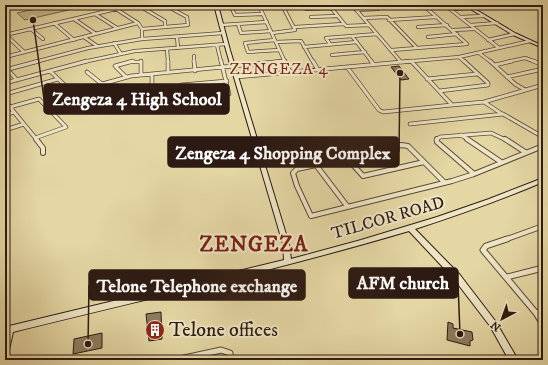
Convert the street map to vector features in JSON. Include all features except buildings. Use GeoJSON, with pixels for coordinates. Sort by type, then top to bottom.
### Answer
{"type":"FeatureCollection","features":[{"type":"Feature","properties":{"kind":"street"},"geometry":{"type":"LineString","coordinates":[[6,35],[132,5]]}},
{"type":"Feature","properties":{"kind":"street"},"geometry":{"type":"LineString","coordinates":[[138,5],[164,21],[165,27]]}},
{"type":"Feature","properties":{"kind":"street"},"geometry":{"type":"LineString","coordinates":[[144,9],[159,5]]}},
{"type":"Feature","properties":{"kind":"street"},"geometry":{"type":"LineString","coordinates":[[142,29],[188,24],[187,17],[165,5]]}},
{"type":"Feature","properties":{"kind":"street"},"geometry":{"type":"LineString","coordinates":[[216,5],[226,44],[286,244],[288,262]]}},
{"type":"Feature","properties":{"kind":"street"},"geometry":{"type":"LineString","coordinates":[[230,5],[235,15],[262,14]]}},
{"type":"Feature","properties":{"kind":"street"},"geometry":{"type":"LineString","coordinates":[[252,6],[261,8],[265,5]]}},
{"type":"Feature","properties":{"kind":"street"},"geometry":{"type":"LineString","coordinates":[[282,5],[295,27]]}},
{"type":"Feature","properties":{"kind":"street"},"geometry":{"type":"LineString","coordinates":[[352,5],[401,62]]}},
{"type":"Feature","properties":{"kind":"street"},"geometry":{"type":"LineString","coordinates":[[356,10],[378,9],[375,5]]}},
{"type":"Feature","properties":{"kind":"street"},"geometry":{"type":"LineString","coordinates":[[392,50],[467,44],[423,5]]}},
{"type":"Feature","properties":{"kind":"street"},"geometry":{"type":"LineString","coordinates":[[445,5],[500,48]]}},
{"type":"Feature","properties":{"kind":"street"},"geometry":{"type":"LineString","coordinates":[[466,5],[514,34],[543,47]]}},
{"type":"Feature","properties":{"kind":"street"},"geometry":{"type":"LineString","coordinates":[[252,6],[255,14]]}},
{"type":"Feature","properties":{"kind":"street"},"geometry":{"type":"LineString","coordinates":[[306,9],[330,6],[348,27],[369,25]]}},
{"type":"Feature","properties":{"kind":"street"},"geometry":{"type":"LineString","coordinates":[[261,8],[262,14],[290,72]]}},
{"type":"Feature","properties":{"kind":"street"},"geometry":{"type":"LineString","coordinates":[[450,9],[471,8]]}},
{"type":"Feature","properties":{"kind":"street"},"geometry":{"type":"LineString","coordinates":[[116,9],[138,23],[142,29],[142,39]]}},
{"type":"Feature","properties":{"kind":"street"},"geometry":{"type":"LineString","coordinates":[[95,14],[117,28]]}},
{"type":"Feature","properties":{"kind":"street"},"geometry":{"type":"LineString","coordinates":[[311,17],[337,16]]}},
{"type":"Feature","properties":{"kind":"street"},"geometry":{"type":"LineString","coordinates":[[460,17],[484,16]]}},
{"type":"Feature","properties":{"kind":"street"},"geometry":{"type":"LineString","coordinates":[[364,18],[384,17],[389,20],[416,48]]}},
{"type":"Feature","properties":{"kind":"street"},"geometry":{"type":"LineString","coordinates":[[389,20],[436,17]]}},
{"type":"Feature","properties":{"kind":"street"},"geometry":{"type":"LineString","coordinates":[[74,19],[96,34]]}},
{"type":"Feature","properties":{"kind":"street"},"geometry":{"type":"LineString","coordinates":[[221,24],[267,22]]}},
{"type":"Feature","properties":{"kind":"street"},"geometry":{"type":"LineString","coordinates":[[54,23],[74,40]]}},
{"type":"Feature","properties":{"kind":"street"},"geometry":{"type":"LineString","coordinates":[[5,57],[138,23]]}},
{"type":"Feature","properties":{"kind":"street"},"geometry":{"type":"LineString","coordinates":[[471,25],[497,23]]}},
{"type":"Feature","properties":{"kind":"street"},"geometry":{"type":"LineString","coordinates":[[238,24],[241,33],[293,31],[295,30],[295,27]]}},
{"type":"Feature","properties":{"kind":"street"},"geometry":{"type":"LineString","coordinates":[[295,27],[344,24]]}},
{"type":"Feature","properties":{"kind":"street"},"geometry":{"type":"LineString","coordinates":[[418,27],[447,25]]}},
{"type":"Feature","properties":{"kind":"street"},"geometry":{"type":"LineString","coordinates":[[31,29],[43,39]]}},
{"type":"Feature","properties":{"kind":"street"},"geometry":{"type":"LineString","coordinates":[[453,30],[474,29]]}},
{"type":"Feature","properties":{"kind":"street"},"geometry":{"type":"LineString","coordinates":[[6,70],[97,46],[142,39],[223,33]]}},
{"type":"Feature","properties":{"kind":"street"},"geometry":{"type":"LineString","coordinates":[[330,44],[326,38],[377,34]]}},
{"type":"Feature","properties":{"kind":"street"},"geometry":{"type":"LineString","coordinates":[[428,37],[457,34]]}},
{"type":"Feature","properties":{"kind":"street"},"geometry":{"type":"LineString","coordinates":[[488,40],[514,34]]}},
{"type":"Feature","properties":{"kind":"street"},"geometry":{"type":"LineString","coordinates":[[6,35],[24,52]]}},
{"type":"Feature","properties":{"kind":"street"},"geometry":{"type":"LineString","coordinates":[[352,36],[374,65]]}},
{"type":"Feature","properties":{"kind":"street"},"geometry":{"type":"LineString","coordinates":[[84,37],[97,46]]}},
{"type":"Feature","properties":{"kind":"street"},"geometry":{"type":"LineString","coordinates":[[177,37],[178,48]]}},
{"type":"Feature","properties":{"kind":"street"},"geometry":{"type":"LineString","coordinates":[[485,37],[496,38]]}},
{"type":"Feature","properties":{"kind":"street"},"geometry":{"type":"LineString","coordinates":[[279,50],[248,52],[245,43],[300,41],[318,70]]}},
{"type":"Feature","properties":{"kind":"street"},"geometry":{"type":"LineString","coordinates":[[236,77],[459,57],[530,41]]}},
{"type":"Feature","properties":{"kind":"street"},"geometry":{"type":"LineString","coordinates":[[304,46],[357,42]]}},
{"type":"Feature","properties":{"kind":"street"},"geometry":{"type":"LineString","coordinates":[[114,44],[121,54]]}},
{"type":"Feature","properties":{"kind":"street"},"geometry":{"type":"LineString","coordinates":[[152,74],[152,100],[155,101],[229,94],[217,44]]}},
{"type":"Feature","properties":{"kind":"street"},"geometry":{"type":"LineString","coordinates":[[5,83],[90,60],[121,54],[226,44]]}},
{"type":"Feature","properties":{"kind":"street"},"geometry":{"type":"LineString","coordinates":[[167,49],[168,73]]}},
{"type":"Feature","properties":{"kind":"street"},"geometry":{"type":"LineString","coordinates":[[332,55],[365,52]]}},
{"type":"Feature","properties":{"kind":"street"},"geometry":{"type":"LineString","coordinates":[[479,53],[525,90]]}},
{"type":"Feature","properties":{"kind":"street"},"geometry":{"type":"LineString","coordinates":[[194,56],[195,71]]}},
{"type":"Feature","properties":{"kind":"street"},"geometry":{"type":"LineString","coordinates":[[438,91],[488,85],[488,83],[459,57]]}},
{"type":"Feature","properties":{"kind":"street"},"geometry":{"type":"LineString","coordinates":[[495,65],[525,58],[543,65]]}},
{"type":"Feature","properties":{"kind":"street"},"geometry":{"type":"LineString","coordinates":[[126,77],[115,66],[141,60],[141,75]]}},
{"type":"Feature","properties":{"kind":"street"},"geometry":{"type":"LineString","coordinates":[[46,105],[102,84],[126,77],[285,61]]}},
{"type":"Feature","properties":{"kind":"street"},"geometry":{"type":"LineString","coordinates":[[412,62],[452,105]]}},
{"type":"Feature","properties":{"kind":"street"},"geometry":{"type":"LineString","coordinates":[[347,67],[378,110],[382,112],[484,102],[543,85]]}},
{"type":"Feature","properties":{"kind":"street"},"geometry":{"type":"LineString","coordinates":[[507,77],[543,69]]}},
{"type":"Feature","properties":{"kind":"street"},"geometry":{"type":"LineString","coordinates":[[6,70],[17,80]]}},
{"type":"Feature","properties":{"kind":"street"},"geometry":{"type":"LineString","coordinates":[[50,71],[74,94]]}},
{"type":"Feature","properties":{"kind":"street"},"geometry":{"type":"LineString","coordinates":[[87,72],[102,84]]}},
{"type":"Feature","properties":{"kind":"street"},"geometry":{"type":"LineString","coordinates":[[427,79],[477,74]]}},
{"type":"Feature","properties":{"kind":"street"},"geometry":{"type":"LineString","coordinates":[[9,93],[58,79]]}},
{"type":"Feature","properties":{"kind":"street"},"geometry":{"type":"LineString","coordinates":[[181,85],[226,81]]}},
{"type":"Feature","properties":{"kind":"street"},"geometry":{"type":"LineString","coordinates":[[10,107],[39,99],[66,127],[36,138]]}},
{"type":"Feature","properties":{"kind":"street"},"geometry":{"type":"LineString","coordinates":[[5,101],[36,138],[43,148],[43,153]]}},
{"type":"Feature","properties":{"kind":"street"},"geometry":{"type":"LineString","coordinates":[[484,102],[543,137]]}},
{"type":"Feature","properties":{"kind":"street"},"geometry":{"type":"LineString","coordinates":[[5,115],[14,112]]}},
{"type":"Feature","properties":{"kind":"street"},"geometry":{"type":"LineString","coordinates":[[410,124],[503,114]]}},
{"type":"Feature","properties":{"kind":"street"},"geometry":{"type":"LineString","coordinates":[[5,130],[24,124]]}},
{"type":"Feature","properties":{"kind":"street"},"geometry":{"type":"LineString","coordinates":[[474,174],[436,142],[436,140],[461,135],[491,133],[498,135],[525,152]]}},
{"type":"Feature","properties":{"kind":"street"},"geometry":{"type":"LineString","coordinates":[[461,135],[501,162]]}},
{"type":"Feature","properties":{"kind":"street"},"geometry":{"type":"LineString","coordinates":[[444,182],[408,146],[401,145],[316,164],[297,169],[293,173],[297,186],[311,216],[347,206],[444,182],[474,174],[525,152],[543,146]]}},
{"type":"Feature","properties":{"kind":"street"},"geometry":{"type":"LineString","coordinates":[[346,157],[363,176],[424,162]]}},
{"type":"Feature","properties":{"kind":"street"},"geometry":{"type":"LineString","coordinates":[[316,164],[347,206]]}},
{"type":"Feature","properties":{"kind":"street","name":"TILCOR ROAD"},"geometry":{"type":"LineString","coordinates":[[7,329],[288,262],[410,228],[480,205],[543,180]]}},
{"type":"Feature","properties":{"kind":"street"},"geometry":{"type":"LineString","coordinates":[[543,226],[483,248],[485,254],[536,313],[543,324]]}},
{"type":"Feature","properties":{"kind":"street"},"geometry":{"type":"LineString","coordinates":[[410,228],[457,277],[493,324],[514,360]]}},
{"type":"Feature","properties":{"kind":"street"},"geometry":{"type":"LineString","coordinates":[[506,277],[543,268]]}},
{"type":"Feature","properties":{"kind":"street"},"geometry":{"type":"LineString","coordinates":[[536,313],[543,311]]}},
{"type":"Feature","properties":{"kind":"street"},"geometry":{"type":"LineString","coordinates":[[5,350],[7,329]]}},
{"type":"Feature","properties":{"kind":"street"},"geometry":{"type":"LineString","coordinates":[[175,360],[189,359],[227,350],[230,353],[231,360]]}},
{"type":"Feature","properties":{"kind":"shaded area"},"geometry":{"type":"Polygon","coordinates":[[[53,5],[67,5],[73,9],[25,20],[17,13],[53,5]]]}},
{"type":"Feature","properties":{"kind":"place","name":"Zengeza 4 High School"},"geometry":{"type":"Point","coordinates":[33,20]}},
{"type":"Feature","properties":{"kind":"place","name":"Zengeza 4 Shopping Complex"},"geometry":{"type":"Point","coordinates":[400,73]}},
{"type":"Feature","properties":{"kind":"place","name":"Telone offices"},"geometry":{"type":"Point","coordinates":[155,330]}},
{"type":"Feature","properties":{"kind":"place","name":"AFM church"},"geometry":{"type":"Point","coordinates":[460,334]}},
{"type":"Feature","properties":{"kind":"place","name":"Telone Telephone exchange"},"geometry":{"type":"Point","coordinates":[88,344]}},
{"type":"Feature","properties":{"kind":"district","name":"ZENGEZA 4"},"geometry":{"type":"Point","coordinates":[279,69]}},
{"type":"Feature","properties":{"kind":"district","name":"ZENGEZA"},"geometry":{"type":"Point","coordinates":[254,245]}}]}
